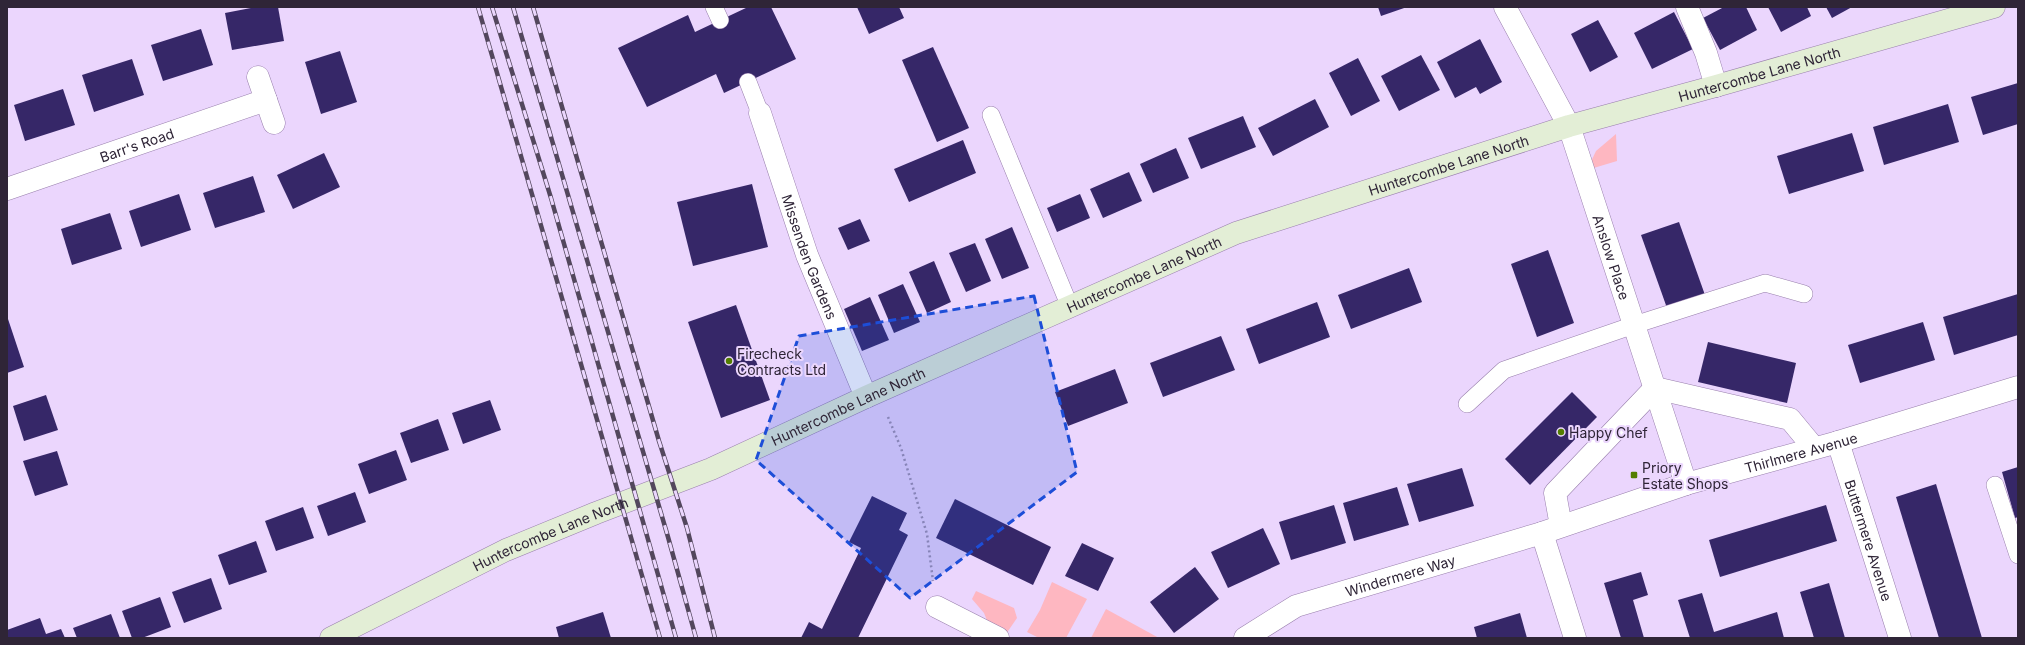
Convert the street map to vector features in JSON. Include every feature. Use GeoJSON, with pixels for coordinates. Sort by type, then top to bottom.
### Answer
{"type":"FeatureCollection","features":[{"type":"Feature","properties":{"kind":"street","name":"Anslow Place"},"geometry":{"type":"LineString","coordinates":[[1505,7],[1569,126],[1686,484]]}},
{"type":"Feature","properties":{"kind":"street"},"geometry":{"type":"LineString","coordinates":[[1687,7],[1706,53],[1716,86]]}},
{"type":"Feature","properties":{"kind":"street","name":"Huntercombe Lane North"},"geometry":{"type":"LineString","coordinates":[[331,638],[506,550],[596,513],[711,469],[872,395],[1236,233],[1569,126],[1994,7]]}},
{"type":"Feature","properties":{"kind":"street"},"geometry":{"type":"LineString","coordinates":[[258,77],[274,123]]}},
{"type":"Feature","properties":{"kind":"street","name":"Barr's Road"},"geometry":{"type":"LineString","coordinates":[[7,189],[266,100]]}},
{"type":"Feature","properties":{"kind":"street","name":"Missenden Gardens"},"geometry":{"type":"LineString","coordinates":[[760,113],[807,255],[872,395]]}},
{"type":"Feature","properties":{"kind":"street","name":"Thirlmere Avenue"},"geometry":{"type":"LineString","coordinates":[[1551,529],[1686,484],[1838,442],[2018,387]]}},
{"type":"Feature","properties":{"kind":"street"},"geometry":{"type":"LineString","coordinates":[[1575,638],[1551,529],[1555,494],[1655,388],[1790,419],[1814,448]]}},
{"type":"Feature","properties":{"kind":"street","name":"Buttermere Avenue"},"geometry":{"type":"LineString","coordinates":[[1838,442],[1900,638]]}},
{"type":"Feature","properties":{"kind":"street","name":"Windermere Way"},"geometry":{"type":"LineString","coordinates":[[1245,638],[1296,606],[1551,529]]}},
{"type":"Feature","properties":{"kind":"street"},"geometry":{"type":"LineString","coordinates":[[937,608],[998,638]]}},
{"type":"Feature","properties":{"kind":"lane"},"geometry":{"type":"LineString","coordinates":[[748,82],[760,113]]}},
{"type":"Feature","properties":{"kind":"lane"},"geometry":{"type":"LineString","coordinates":[[991,114],[1070,307]]}},
{"type":"Feature","properties":{"kind":"lane"},"geometry":{"type":"LineString","coordinates":[[1467,404],[1504,370],[1634,325],[1765,283],[1804,294]]}},
{"type":"Feature","properties":{"kind":"lane"},"geometry":{"type":"LineString","coordinates":[[1995,485],[2018,555]]}},
{"type":"Feature","properties":{"kind":"path"},"geometry":{"type":"LineString","coordinates":[[872,395],[901,448],[927,534],[937,608]]}},
{"type":"Feature","properties":{"kind":"highlighted area"},"geometry":{"type":"Polygon","coordinates":[[[1034,296],[1077,472],[910,598],[756,460],[799,336],[1034,296]]]}},
{"type":"Feature","properties":{"kind":"shaded area"},"geometry":{"type":"Polygon","coordinates":[[[1616,134],[1617,161],[1587,170],[1596,151],[1616,134]]]}},
{"type":"Feature","properties":{"kind":"shaded area"},"geometry":{"type":"Polygon","coordinates":[[[1052,582],[1087,599],[1066,638],[1039,638],[1027,632],[1040,610],[1052,582]]]}},
{"type":"Feature","properties":{"kind":"shaded area"},"geometry":{"type":"Polygon","coordinates":[[[976,591],[1014,608],[1017,618],[1006,634],[990,628],[984,613],[972,599],[976,591]]]}},
{"type":"Feature","properties":{"kind":"shaded area"},"geometry":{"type":"Polygon","coordinates":[[[1106,609],[1159,638],[1091,638],[1106,609]]]}},
{"type":"Feature","properties":{"kind":"building"},"geometry":{"type":"Polygon","coordinates":[[[256,7],[278,7],[284,41],[232,50],[225,13],[256,7]]]}},
{"type":"Feature","properties":{"kind":"building"},"geometry":{"type":"Polygon","coordinates":[[[748,7],[771,7],[796,59],[724,93],[716,74],[647,107],[618,48],[688,15],[695,32],[748,7]]]}},
{"type":"Feature","properties":{"kind":"building"},"geometry":{"type":"Polygon","coordinates":[[[857,7],[899,7],[904,18],[869,34],[857,7]]]}},
{"type":"Feature","properties":{"kind":"building"},"geometry":{"type":"Polygon","coordinates":[[[1378,7],[1407,7],[1381,16],[1378,7]]]}},
{"type":"Feature","properties":{"kind":"building"},"geometry":{"type":"Polygon","coordinates":[[[1724,7],[1746,7],[1757,30],[1720,50],[1703,18],[1724,7]]]}},
{"type":"Feature","properties":{"kind":"building"},"geometry":{"type":"Polygon","coordinates":[[[1768,7],[1807,7],[1811,16],[1781,32],[1768,7]]]}},
{"type":"Feature","properties":{"kind":"building"},"geometry":{"type":"Polygon","coordinates":[[[1826,7],[1852,7],[1832,18],[1826,7]]]}},
{"type":"Feature","properties":{"kind":"building"},"geometry":{"type":"Polygon","coordinates":[[[1674,12],[1693,49],[1652,69],[1634,33],[1674,12]]]}},
{"type":"Feature","properties":{"kind":"building"},"geometry":{"type":"Polygon","coordinates":[[[1598,20],[1618,57],[1590,72],[1571,34],[1598,20]]]}},
{"type":"Feature","properties":{"kind":"building"},"geometry":{"type":"Polygon","coordinates":[[[201,29],[213,65],[163,81],[151,45],[201,29]]]}},
{"type":"Feature","properties":{"kind":"building"},"geometry":{"type":"Polygon","coordinates":[[[1480,39],[1502,82],[1480,94],[1476,87],[1455,98],[1437,62],[1480,39]]]}},
{"type":"Feature","properties":{"kind":"building"},"geometry":{"type":"Polygon","coordinates":[[[933,47],[969,128],[937,142],[902,60],[933,47]]]}},
{"type":"Feature","properties":{"kind":"building"},"geometry":{"type":"Polygon","coordinates":[[[340,51],[357,102],[321,114],[305,62],[340,51]]]}},
{"type":"Feature","properties":{"kind":"building"},"geometry":{"type":"Polygon","coordinates":[[[1421,55],[1440,90],[1399,111],[1381,76],[1421,55]]]}},
{"type":"Feature","properties":{"kind":"building"},"geometry":{"type":"Polygon","coordinates":[[[1358,58],[1380,101],[1351,116],[1329,73],[1358,58]]]}},
{"type":"Feature","properties":{"kind":"building"},"geometry":{"type":"Polygon","coordinates":[[[132,59],[144,95],[94,112],[82,75],[132,59]]]}},
{"type":"Feature","properties":{"kind":"building"},"geometry":{"type":"Polygon","coordinates":[[[2018,83],[2018,124],[1983,135],[1971,97],[2018,83]]]}},
{"type":"Feature","properties":{"kind":"building"},"geometry":{"type":"Polygon","coordinates":[[[63,89],[75,125],[25,141],[14,105],[63,89]]]}},
{"type":"Feature","properties":{"kind":"building"},"geometry":{"type":"Polygon","coordinates":[[[1315,99],[1329,127],[1273,156],[1258,128],[1315,99]]]}},
{"type":"Feature","properties":{"kind":"building"},"geometry":{"type":"Polygon","coordinates":[[[1948,104],[1959,142],[1884,165],[1873,127],[1948,104]]]}},
{"type":"Feature","properties":{"kind":"building"},"geometry":{"type":"Polygon","coordinates":[[[1243,116],[1256,147],[1201,169],[1188,138],[1243,116]]]}},
{"type":"Feature","properties":{"kind":"building"},"geometry":{"type":"Polygon","coordinates":[[[1852,133],[1864,171],[1789,194],[1777,156],[1852,133]]]}},
{"type":"Feature","properties":{"kind":"building"},"geometry":{"type":"Polygon","coordinates":[[[963,140],[976,173],[909,202],[894,169],[963,140]]]}},
{"type":"Feature","properties":{"kind":"building"},"geometry":{"type":"Polygon","coordinates":[[[1176,148],[1189,178],[1153,193],[1140,164],[1176,148]]]}},
{"type":"Feature","properties":{"kind":"building"},"geometry":{"type":"Polygon","coordinates":[[[324,153],[340,187],[293,209],[277,175],[324,153]]]}},
{"type":"Feature","properties":{"kind":"building"},"geometry":{"type":"Polygon","coordinates":[[[1129,172],[1142,201],[1103,218],[1090,189],[1129,172]]]}},
{"type":"Feature","properties":{"kind":"building"},"geometry":{"type":"Polygon","coordinates":[[[253,176],[265,212],[215,228],[203,193],[253,176]]]}},
{"type":"Feature","properties":{"kind":"building"},"geometry":{"type":"Polygon","coordinates":[[[752,184],[768,247],[693,266],[677,202],[752,184]]]}},
{"type":"Feature","properties":{"kind":"building"},"geometry":{"type":"Polygon","coordinates":[[[179,194],[191,230],[141,247],[129,211],[179,194]]]}},
{"type":"Feature","properties":{"kind":"building"},"geometry":{"type":"Polygon","coordinates":[[[1080,194],[1090,218],[1057,232],[1047,208],[1080,194]]]}},
{"type":"Feature","properties":{"kind":"building"},"geometry":{"type":"Polygon","coordinates":[[[110,213],[122,249],[72,265],[61,229],[110,213]]]}},
{"type":"Feature","properties":{"kind":"building"},"geometry":{"type":"Polygon","coordinates":[[[860,219],[870,241],[848,250],[838,228],[860,219]]]}},
{"type":"Feature","properties":{"kind":"building"},"geometry":{"type":"Polygon","coordinates":[[[1679,222],[1705,295],[1667,308],[1641,235],[1679,222]]]}},
{"type":"Feature","properties":{"kind":"building"},"geometry":{"type":"Polygon","coordinates":[[[1012,227],[1029,268],[1002,279],[985,239],[1012,227]]]}},
{"type":"Feature","properties":{"kind":"building"},"geometry":{"type":"Polygon","coordinates":[[[975,243],[991,281],[966,292],[949,253],[975,243]]]}},
{"type":"Feature","properties":{"kind":"building"},"geometry":{"type":"Polygon","coordinates":[[[1548,250],[1574,323],[1537,337],[1511,264],[1548,250]]]}},
{"type":"Feature","properties":{"kind":"building"},"geometry":{"type":"Polygon","coordinates":[[[934,261],[951,302],[927,313],[909,272],[934,261]]]}},
{"type":"Feature","properties":{"kind":"building"},"geometry":{"type":"Polygon","coordinates":[[[1409,268],[1422,302],[1351,329],[1338,295],[1409,268]]]}},
{"type":"Feature","properties":{"kind":"building"},"geometry":{"type":"Polygon","coordinates":[[[903,284],[920,322],[894,333],[878,295],[903,284]]]}},
{"type":"Feature","properties":{"kind":"building"},"geometry":{"type":"Polygon","coordinates":[[[2018,294],[2018,335],[1954,355],[1943,317],[2018,294]]]}},
{"type":"Feature","properties":{"kind":"building"},"geometry":{"type":"Polygon","coordinates":[[[870,297],[889,340],[862,351],[844,309],[870,297]]]}},
{"type":"Feature","properties":{"kind":"building"},"geometry":{"type":"Polygon","coordinates":[[[1317,302],[1330,337],[1259,364],[1246,329],[1317,302]]]}},
{"type":"Feature","properties":{"kind":"building","name":"Firecheck Contracts Ltd"},"geometry":{"type":"Polygon","coordinates":[[[736,305],[770,400],[721,418],[688,322],[736,305]]]}},
{"type":"Feature","properties":{"kind":"building"},"geometry":{"type":"Polygon","coordinates":[[[7,316],[24,367],[7,373],[7,316]]]}},
{"type":"Feature","properties":{"kind":"building"},"geometry":{"type":"Polygon","coordinates":[[[1923,322],[1935,360],[1860,383],[1848,345],[1923,322]]]}},
{"type":"Feature","properties":{"kind":"building"},"geometry":{"type":"Polygon","coordinates":[[[1221,336],[1235,370],[1163,397],[1150,363],[1221,336]]]}},
{"type":"Feature","properties":{"kind":"building"},"geometry":{"type":"Polygon","coordinates":[[[1708,342],[1796,363],[1787,403],[1698,382],[1708,342]]]}},
{"type":"Feature","properties":{"kind":"building"},"geometry":{"type":"Polygon","coordinates":[[[1115,369],[1128,403],[1068,426],[1055,392],[1115,369]]]}},
{"type":"Feature","properties":{"kind":"building"},"geometry":{"type":"Polygon","coordinates":[[[1572,392],[1597,417],[1530,485],[1505,459],[1572,392]]]}},
{"type":"Feature","properties":{"kind":"building"},"geometry":{"type":"Polygon","coordinates":[[[46,395],[58,430],[24,441],[13,406],[46,395]]]}},
{"type":"Feature","properties":{"kind":"building"},"geometry":{"type":"Polygon","coordinates":[[[490,400],[501,430],[463,444],[452,413],[490,400]]]}},
{"type":"Feature","properties":{"kind":"building"},"geometry":{"type":"Polygon","coordinates":[[[438,419],[449,450],[411,463],[400,433],[438,419]]]}},
{"type":"Feature","properties":{"kind":"building"},"geometry":{"type":"Polygon","coordinates":[[[396,450],[407,480],[369,494],[358,464],[396,450]]]}},
{"type":"Feature","properties":{"kind":"building"},"geometry":{"type":"Polygon","coordinates":[[[57,451],[68,485],[35,496],[23,461],[57,451]]]}},
{"type":"Feature","properties":{"kind":"building"},"geometry":{"type":"Polygon","coordinates":[[[2018,467],[2018,517],[2015,518],[2002,472],[2018,467]]]}},
{"type":"Feature","properties":{"kind":"building"},"geometry":{"type":"Polygon","coordinates":[[[1462,468],[1474,506],[1419,522],[1407,484],[1462,468]]]}},
{"type":"Feature","properties":{"kind":"building"},"geometry":{"type":"Polygon","coordinates":[[[1936,484],[1982,638],[1939,638],[1896,497],[1936,484]]]}},
{"type":"Feature","properties":{"kind":"building"},"geometry":{"type":"Polygon","coordinates":[[[1397,487],[1409,525],[1354,541],[1343,503],[1397,487]]]}},
{"type":"Feature","properties":{"kind":"building"},"geometry":{"type":"Polygon","coordinates":[[[355,492],[366,522],[328,536],[317,506],[355,492]]]}},
{"type":"Feature","properties":{"kind":"building"},"geometry":{"type":"Polygon","coordinates":[[[872,496],[907,513],[899,530],[908,535],[858,638],[801,638],[809,622],[822,629],[861,548],[849,542],[872,496]]]}},
{"type":"Feature","properties":{"kind":"building"},"geometry":{"type":"Polygon","coordinates":[[[955,499],[1051,547],[1033,585],[936,538],[955,499]]]}},
{"type":"Feature","properties":{"kind":"building"},"geometry":{"type":"Polygon","coordinates":[[[1334,505],[1346,543],[1291,560],[1279,522],[1334,505]]]}},
{"type":"Feature","properties":{"kind":"building"},"geometry":{"type":"Polygon","coordinates":[[[1826,505],[1837,541],[1720,577],[1709,540],[1826,505]]]}},
{"type":"Feature","properties":{"kind":"building"},"geometry":{"type":"Polygon","coordinates":[[[303,507],[314,538],[276,551],[265,521],[303,507]]]}},
{"type":"Feature","properties":{"kind":"building"},"geometry":{"type":"Polygon","coordinates":[[[1263,528],[1280,564],[1228,588],[1211,552],[1263,528]]]}},
{"type":"Feature","properties":{"kind":"building"},"geometry":{"type":"Polygon","coordinates":[[[256,541],[267,572],[229,585],[218,555],[256,541]]]}},
{"type":"Feature","properties":{"kind":"building"},"geometry":{"type":"Polygon","coordinates":[[[1082,543],[1114,558],[1098,591],[1065,576],[1082,543]]]}},
{"type":"Feature","properties":{"kind":"building"},"geometry":{"type":"Polygon","coordinates":[[[1195,567],[1219,599],[1174,633],[1150,602],[1195,567]]]}},
{"type":"Feature","properties":{"kind":"building"},"geometry":{"type":"Polygon","coordinates":[[[1641,572],[1648,595],[1633,600],[1644,638],[1621,638],[1604,583],[1641,572]]]}},
{"type":"Feature","properties":{"kind":"building"},"geometry":{"type":"Polygon","coordinates":[[[211,578],[222,609],[184,623],[172,592],[211,578]]]}},
{"type":"Feature","properties":{"kind":"building"},"geometry":{"type":"Polygon","coordinates":[[[1829,583],[1845,638],[1814,638],[1800,592],[1829,583]]]}},
{"type":"Feature","properties":{"kind":"building"},"geometry":{"type":"Polygon","coordinates":[[[1702,593],[1714,632],[1777,612],[1784,638],[1690,638],[1678,600],[1702,593]]]}},
{"type":"Feature","properties":{"kind":"building"},"geometry":{"type":"Polygon","coordinates":[[[160,597],[171,627],[142,638],[132,638],[122,611],[160,597]]]}},
{"type":"Feature","properties":{"kind":"building"},"geometry":{"type":"Polygon","coordinates":[[[603,612],[611,638],[559,638],[556,627],[603,612]]]}},
{"type":"Feature","properties":{"kind":"building"},"geometry":{"type":"Polygon","coordinates":[[[1520,613],[1527,638],[1477,638],[1474,627],[1520,613]]]}},
{"type":"Feature","properties":{"kind":"building"},"geometry":{"type":"Polygon","coordinates":[[[111,614],[120,638],[77,638],[73,628],[111,614]]]}},
{"type":"Feature","properties":{"kind":"building"},"geometry":{"type":"Polygon","coordinates":[[[40,618],[46,634],[61,629],[65,638],[7,638],[7,630],[40,618]]]}},
{"type":"Feature","properties":{"kind":"railway"},"geometry":{"type":"LineString","coordinates":[[478,7],[660,638]]}},
{"type":"Feature","properties":{"kind":"railway"},"geometry":{"type":"LineString","coordinates":[[492,7],[551,198],[676,638]]}},
{"type":"Feature","properties":{"kind":"railway"},"geometry":{"type":"LineString","coordinates":[[513,7],[668,537],[696,638]]}},
{"type":"Feature","properties":{"kind":"railway"},"geometry":{"type":"LineString","coordinates":[[533,7],[659,441],[687,528],[715,638]]}},
{"type":"Feature","properties":{"kind":"place","name":"Firecheck Contracts Ltd"},"geometry":{"type":"Point","coordinates":[729,361]}},
{"type":"Feature","properties":{"kind":"place","name":"Happy Chef"},"geometry":{"type":"Point","coordinates":[1561,432]}},
{"type":"Feature","properties":{"kind":"place","name":"Priory Estate Shops"},"geometry":{"type":"Point","coordinates":[1634,475]}}]}
